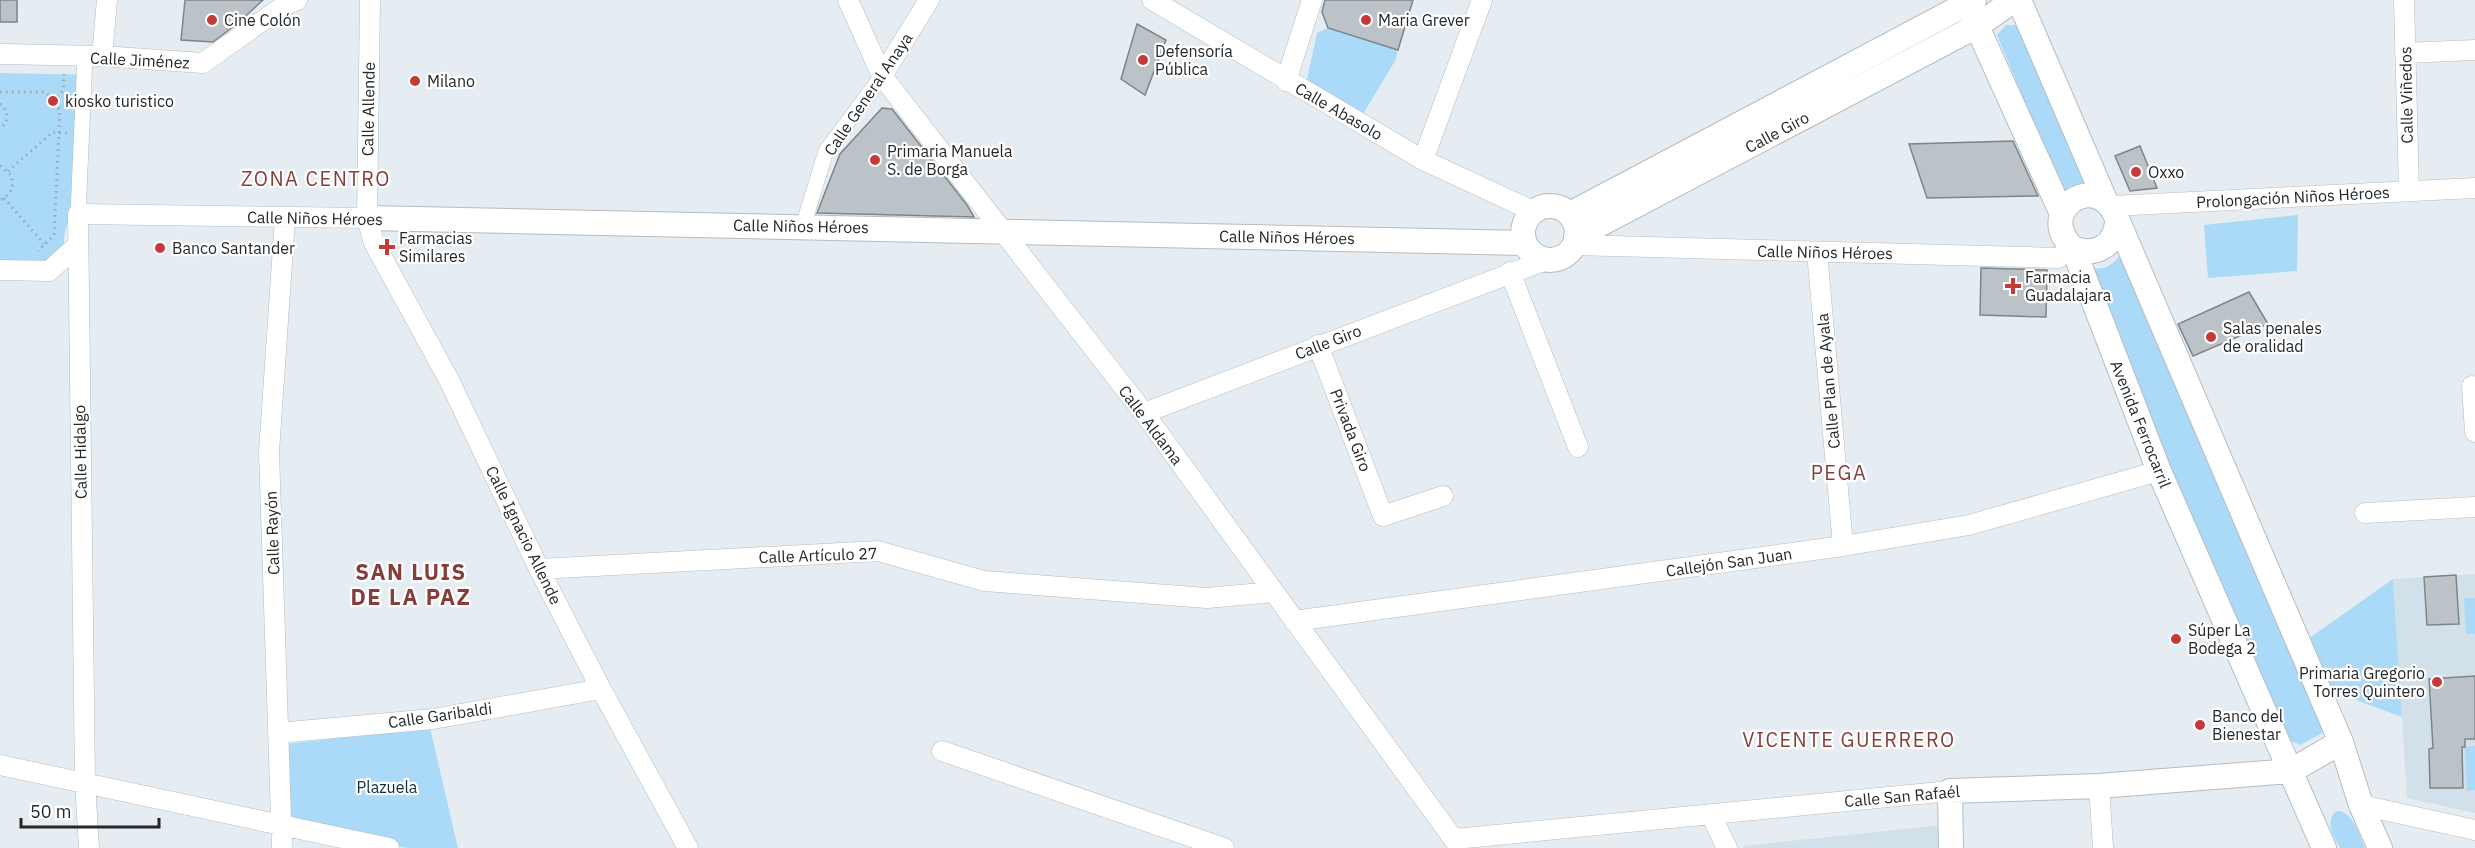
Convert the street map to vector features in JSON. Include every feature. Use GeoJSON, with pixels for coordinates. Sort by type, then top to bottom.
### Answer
{"type":"FeatureCollection","features":[{"type":"Feature","properties":{"kind":"street"},"geometry":{"type":"LineString","coordinates":[[94,56],[106,0]]}},
{"type":"Feature","properties":{"kind":"street","name":"Calle Jiménez"},"geometry":{"type":"LineString","coordinates":[[0,54],[94,56],[203,63],[282,7],[297,0]]}},
{"type":"Feature","properties":{"kind":"street","name":"Calle Allende"},"geometry":{"type":"LineString","coordinates":[[367,218],[370,0]]}},
{"type":"Feature","properties":{"kind":"street","name":"Calle Aldama"},"geometry":{"type":"LineString","coordinates":[[848,0],[882,76],[1144,413],[1458,844]]}},
{"type":"Feature","properties":{"kind":"street","name":"Calle General Anaya"},"geometry":{"type":"LineString","coordinates":[[803,226],[826,151],[882,76],[929,0]]}},
{"type":"Feature","properties":{"kind":"street","name":"Calle Abasolo"},"geometry":{"type":"LineString","coordinates":[[1152,0],[1423,160],[1533,211]]}},
{"type":"Feature","properties":{"kind":"street"},"geometry":{"type":"LineString","coordinates":[[1286,81],[1312,0]]}},
{"type":"Feature","properties":{"kind":"street"},"geometry":{"type":"LineString","coordinates":[[1423,160],[1482,0]]}},
{"type":"Feature","properties":{"kind":"street","name":"Calle Giro"},"geometry":{"type":"LineString","coordinates":[[1575,241],[1977,26],[2014,0]]}},
{"type":"Feature","properties":{"kind":"street"},"geometry":{"type":"LineString","coordinates":[[2019,0],[2341,742],[2361,806],[2380,848]]}},
{"type":"Feature","properties":{"kind":"street","name":"Calle Viñedos"},"geometry":{"type":"LineString","coordinates":[[2404,0],[2409,190]]}},
{"type":"Feature","properties":{"kind":"street","name":"Calle Giro"},"geometry":{"type":"LineString","coordinates":[[1570,214],[1969,1]]}},
{"type":"Feature","properties":{"kind":"street","name":"Avenida Ferrocarril"},"geometry":{"type":"LineString","coordinates":[[1969,1],[1977,26],[2062,214],[2061,233],[2073,248],[2159,471],[2324,848]]}},
{"type":"Feature","properties":{"kind":"street"},"geometry":{"type":"LineString","coordinates":[[2405,54],[2475,50]]}},
{"type":"Feature","properties":{"kind":"street","name":"Calle Hidalgo"},"geometry":{"type":"LineString","coordinates":[[89,848],[85,783],[78,214],[94,56]]}},
{"type":"Feature","properties":{"kind":"street","name":"Prolongación Niños Héroes"},"geometry":{"type":"LineString","coordinates":[[2111,210],[2409,190],[2475,188]]}},
{"type":"Feature","properties":{"kind":"street"},"geometry":{"type":"LineString","coordinates":[[2062,214],[2066,206],[2081,196],[2090,195],[2111,210]]}},
{"type":"Feature","properties":{"kind":"street"},"geometry":{"type":"LineString","coordinates":[[1548,205],[1556,206],[1570,214],[1577,229],[1575,241],[1562,257],[1546,260],[1537,257],[1524,243],[1524,225],[1533,211],[1548,205]]}},
{"type":"Feature","properties":{"kind":"street"},"geometry":{"type":"LineString","coordinates":[[2073,248],[2082,252],[2101,250],[2113,238],[2111,210]]}},
{"type":"Feature","properties":{"kind":"street","name":"Calle Niños Héroes"},"geometry":{"type":"LineString","coordinates":[[78,214],[803,226],[1524,243]]}},
{"type":"Feature","properties":{"kind":"street","name":"Calle Rayón"},"geometry":{"type":"LineString","coordinates":[[282,848],[269,452],[285,218]]}},
{"type":"Feature","properties":{"kind":"street","name":"Calle Ignacio Allende"},"geometry":{"type":"LineString","coordinates":[[367,218],[374,243],[449,380],[539,569],[601,689],[688,848]]}},
{"type":"Feature","properties":{"kind":"street","name":"Calle Niños Héroes"},"geometry":{"type":"LineString","coordinates":[[1575,241],[1817,252],[2058,258],[2073,248]]}},
{"type":"Feature","properties":{"kind":"street"},"geometry":{"type":"LineString","coordinates":[[0,270],[49,271],[78,245]]}},
{"type":"Feature","properties":{"kind":"street","name":"Calle Plan de Ayala"},"geometry":{"type":"LineString","coordinates":[[1817,252],[1843,546]]}},
{"type":"Feature","properties":{"kind":"street","name":"Calle Giro"},"geometry":{"type":"LineString","coordinates":[[1144,413],[1546,260]]}},
{"type":"Feature","properties":{"kind":"street"},"geometry":{"type":"LineString","coordinates":[[1510,272],[1578,447]]}},
{"type":"Feature","properties":{"kind":"street","name":"Privada Giro"},"geometry":{"type":"LineString","coordinates":[[1318,345],[1383,516],[1443,496]]}},
{"type":"Feature","properties":{"kind":"street"},"geometry":{"type":"LineString","coordinates":[[2472,386],[2475,432]]}},
{"type":"Feature","properties":{"kind":"street","name":"Callejón San Juan"},"geometry":{"type":"LineString","coordinates":[[1294,621],[1843,546],[1969,525],[2159,471]]}},
{"type":"Feature","properties":{"kind":"street"},"geometry":{"type":"LineString","coordinates":[[2365,513],[2475,507]]}},
{"type":"Feature","properties":{"kind":"street","name":"Calle Artículo 27"},"geometry":{"type":"LineString","coordinates":[[539,569],[878,551],[984,581],[1207,598],[1273,592]]}},
{"type":"Feature","properties":{"kind":"street","name":"Calle Garibaldi"},"geometry":{"type":"LineString","coordinates":[[278,733],[433,719],[601,689]]}},
{"type":"Feature","properties":{"kind":"street","name":"Calle San Rafaél"},"geometry":{"type":"LineString","coordinates":[[1458,844],[1711,814],[1950,791],[2099,786],[2291,771],[2341,742]]}},
{"type":"Feature","properties":{"kind":"street"},"geometry":{"type":"LineString","coordinates":[[942,750],[1224,848]]}},
{"type":"Feature","properties":{"kind":"street"},"geometry":{"type":"LineString","coordinates":[[0,765],[389,848]]}},
{"type":"Feature","properties":{"kind":"street"},"geometry":{"type":"LineString","coordinates":[[2099,786],[2103,848]]}},
{"type":"Feature","properties":{"kind":"street"},"geometry":{"type":"LineString","coordinates":[[1950,791],[1951,848]]}},
{"type":"Feature","properties":{"kind":"street"},"geometry":{"type":"LineString","coordinates":[[2361,806],[2475,830]]}},
{"type":"Feature","properties":{"kind":"street"},"geometry":{"type":"LineString","coordinates":[[1711,814],[1727,848]]}},
{"type":"Feature","properties":{"kind":"path"},"geometry":{"type":"LineString","coordinates":[[53,101],[63,91],[64,56]]}},
{"type":"Feature","properties":{"kind":"path"},"geometry":{"type":"LineString","coordinates":[[0,92],[46,92],[60,110],[54,236],[35,254]]}},
{"type":"Feature","properties":{"kind":"path"},"geometry":{"type":"LineString","coordinates":[[0,105],[5,109],[8,117],[0,128]]}},
{"type":"Feature","properties":{"kind":"path"},"geometry":{"type":"LineString","coordinates":[[8,171],[53,132],[59,132]]}},
{"type":"Feature","properties":{"kind":"path"},"geometry":{"type":"LineString","coordinates":[[0,166],[8,171],[13,186],[8,195],[2,199],[45,244]]}},
{"type":"Feature","properties":{"kind":"shaded area","name":"Primaria Gregorio Torres Quintero"},"geometry":{"type":"Polygon","coordinates":[[[2475,574],[2475,813],[2407,798],[2393,579],[2475,574]]]}},
{"type":"Feature","properties":{"kind":"shaded area"},"geometry":{"type":"Polygon","coordinates":[[[1942,825],[1943,848],[1744,848],[1743,846],[1942,825]]]}},
{"type":"Feature","properties":{"kind":"green space"},"geometry":{"type":"Polygon","coordinates":[[[2006,25],[2022,25],[2087,183],[2072,186],[2063,193],[1997,35],[2006,25]]]}},
{"type":"Feature","properties":{"kind":"green space"},"geometry":{"type":"Polygon","coordinates":[[[1328,28],[1398,50],[1395,61],[1363,114],[1306,84],[1317,33],[1328,28]]]}},
{"type":"Feature","properties":{"kind":"green space"},"geometry":{"type":"Polygon","coordinates":[[[0,73],[91,75],[84,205],[68,222],[64,244],[40,266],[0,265],[0,73]]]}},
{"type":"Feature","properties":{"kind":"green space"},"geometry":{"type":"Polygon","coordinates":[[[2298,215],[2297,271],[2208,278],[2204,225],[2298,215]]]}},
{"type":"Feature","properties":{"kind":"green space"},"geometry":{"type":"Polygon","coordinates":[[[2123,250],[2324,732],[2300,745],[2287,739],[2084,266],[2107,267],[2123,250]]]}},
{"type":"Feature","properties":{"kind":"green space"},"geometry":{"type":"Polygon","coordinates":[[[2393,579],[2402,717],[2329,690],[2308,639],[2393,579]]]}},
{"type":"Feature","properties":{"kind":"green space"},"geometry":{"type":"Polygon","coordinates":[[[2464,598],[2475,598],[2475,634],[2466,634],[2464,598]]]}},
{"type":"Feature","properties":{"kind":"green space","name":"Plazuela"},"geometry":{"type":"Polygon","coordinates":[[[430,728],[458,848],[407,848],[284,821],[285,744],[430,728]]]}},
{"type":"Feature","properties":{"kind":"green space"},"geometry":{"type":"Polygon","coordinates":[[[2475,746],[2475,790],[2467,791],[2465,747],[2475,746]]]}},
{"type":"Feature","properties":{"kind":"green space"},"geometry":{"type":"Polygon","coordinates":[[[2339,811],[2349,816],[2365,848],[2340,848],[2331,826],[2332,816],[2339,811]]]}},
{"type":"Feature","properties":{"kind":"building"},"geometry":{"type":"Polygon","coordinates":[[[0,0],[17,0],[17,22],[0,22],[0,0]]]}},
{"type":"Feature","properties":{"kind":"building","name":"Cine Colón"},"geometry":{"type":"Polygon","coordinates":[[[185,0],[263,0],[213,42],[181,40],[185,0]]]}},
{"type":"Feature","properties":{"kind":"building","name":"Maria Grever"},"geometry":{"type":"Polygon","coordinates":[[[1325,0],[1413,0],[1398,50],[1328,28],[1322,12],[1325,0]]]}},
{"type":"Feature","properties":{"kind":"building","name":"Defensoría Pública"},"geometry":{"type":"Polygon","coordinates":[[[1137,24],[1166,40],[1145,95],[1121,79],[1137,24]]]}},
{"type":"Feature","properties":{"kind":"building"},"geometry":{"type":"Polygon","coordinates":[[[882,108],[892,109],[974,217],[817,213],[840,154],[882,108]]]}},
{"type":"Feature","properties":{"kind":"building"},"geometry":{"type":"Polygon","coordinates":[[[2013,141],[2038,196],[1927,198],[1909,144],[2013,141]]]}},
{"type":"Feature","properties":{"kind":"building","name":"Oxxo"},"geometry":{"type":"Polygon","coordinates":[[[2140,146],[2157,188],[2130,191],[2115,156],[2140,146]]]}},
{"type":"Feature","properties":{"kind":"building","name":"Farmacia Guadalajara"},"geometry":{"type":"Polygon","coordinates":[[[1981,268],[2047,270],[2046,317],[1980,315],[1981,268]]]}},
{"type":"Feature","properties":{"kind":"building","name":"Salas penales de oralidad"},"geometry":{"type":"Polygon","coordinates":[[[2249,292],[2268,324],[2193,356],[2178,324],[2249,292]]]}},
{"type":"Feature","properties":{"kind":"building","name":"Primaria Gregorio Torres Quintero"},"geometry":{"type":"Polygon","coordinates":[[[2456,575],[2459,624],[2427,625],[2424,577],[2456,575]]]}},
{"type":"Feature","properties":{"kind":"building"},"geometry":{"type":"Polygon","coordinates":[[[2475,676],[2475,739],[2465,739],[2465,747],[2462,747],[2463,788],[2430,788],[2429,749],[2433,748],[2429,679],[2475,676]]]}},
{"type":"Feature","properties":{"kind":"place","name":"Cine Colón"},"geometry":{"type":"Point","coordinates":[212,20]}},
{"type":"Feature","properties":{"kind":"place","name":"Maria Grever"},"geometry":{"type":"Point","coordinates":[1366,20]}},
{"type":"Feature","properties":{"kind":"place","name":"Defensoría Pública"},"geometry":{"type":"Point","coordinates":[1143,60]}},
{"type":"Feature","properties":{"kind":"place","name":"Milano"},"geometry":{"type":"Point","coordinates":[415,81]}},
{"type":"Feature","properties":{"kind":"place","name":"kiosko turistico"},"geometry":{"type":"Point","coordinates":[53,101]}},
{"type":"Feature","properties":{"kind":"place","name":"Primaria Manuela S. de Borga"},"geometry":{"type":"Point","coordinates":[875,160]}},
{"type":"Feature","properties":{"kind":"place","name":"Oxxo"},"geometry":{"type":"Point","coordinates":[2136,172]}},
{"type":"Feature","properties":{"kind":"place","name":"Farmacias Similares"},"geometry":{"type":"Point","coordinates":[387,247]}},
{"type":"Feature","properties":{"kind":"place","name":"Banco Santander"},"geometry":{"type":"Point","coordinates":[160,248]}},
{"type":"Feature","properties":{"kind":"place","name":"Farmacia Guadalajara"},"geometry":{"type":"Point","coordinates":[2013,286]}},
{"type":"Feature","properties":{"kind":"place","name":"Salas penales de oralidad"},"geometry":{"type":"Point","coordinates":[2211,337]}},
{"type":"Feature","properties":{"kind":"place","name":"Súper La Bodega 2"},"geometry":{"type":"Point","coordinates":[2176,639]}},
{"type":"Feature","properties":{"kind":"place","name":"Primaria Gregorio Torres Quintero"},"geometry":{"type":"Point","coordinates":[2437,682]}},
{"type":"Feature","properties":{"kind":"place","name":"Banco del Bienestar"},"geometry":{"type":"Point","coordinates":[2200,725]}},
{"type":"Feature","properties":{"kind":"district","name":"ZONA CENTRO"},"geometry":{"type":"Point","coordinates":[316,178]}},
{"type":"Feature","properties":{"kind":"district","name":"PEGA"},"geometry":{"type":"Point","coordinates":[1839,472]}},
{"type":"Feature","properties":{"kind":"district","name":"SAN LUIS DE LA PAZ"},"geometry":{"type":"Point","coordinates":[411,584]}},
{"type":"Feature","properties":{"kind":"district","name":"VICENTE GUERRERO"},"geometry":{"type":"Point","coordinates":[1849,739]}}]}
